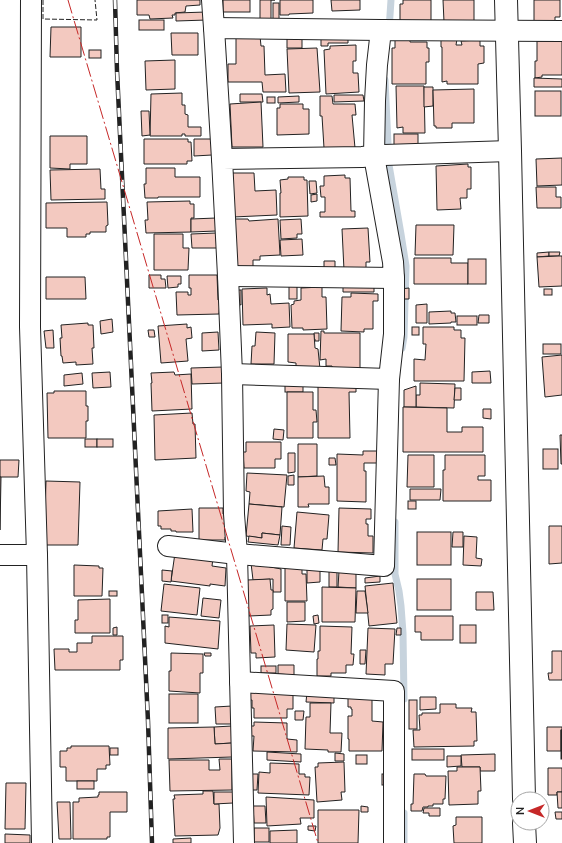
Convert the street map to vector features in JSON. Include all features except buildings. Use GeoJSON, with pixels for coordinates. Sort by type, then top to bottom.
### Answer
{"type":"FeatureCollection","features":[{"type":"Feature","properties":{"kind":"street"},"geometry":{"type":"LineString","coordinates":[[31,0],[30,327],[37,555],[42,843]]}},
{"type":"Feature","properties":{"kind":"street"},"geometry":{"type":"LineString","coordinates":[[212,0],[222,159],[232,374],[234,514],[237,554],[244,843]]}},
{"type":"Feature","properties":{"kind":"street"},"geometry":{"type":"LineString","coordinates":[[506,0],[524,791]]}},
{"type":"Feature","properties":{"kind":"street"},"geometry":{"type":"LineString","coordinates":[[214,28],[562,31]]}},
{"type":"Feature","properties":{"kind":"street"},"geometry":{"type":"LineString","coordinates":[[168,546],[237,554],[384,566],[389,379],[394,334],[394,278],[376,73],[387,30]]}},
{"type":"Feature","properties":{"kind":"street"},"geometry":{"type":"LineString","coordinates":[[222,159],[362,157],[510,151]]}},
{"type":"Feature","properties":{"kind":"street"},"geometry":{"type":"LineString","coordinates":[[228,276],[394,278]]}},
{"type":"Feature","properties":{"kind":"street"},"geometry":{"type":"LineString","coordinates":[[232,374],[389,379]]}},
{"type":"Feature","properties":{"kind":"street"},"geometry":{"type":"LineString","coordinates":[[0,555],[37,555]]}},
{"type":"Feature","properties":{"kind":"street"},"geometry":{"type":"LineString","coordinates":[[240,682],[394,691],[394,843]]}},
{"type":"Feature","properties":{"kind":"street"},"geometry":{"type":"LineString","coordinates":[[524,831],[525,843]]}},
{"type":"Feature","properties":{"kind":"waterway"},"geometry":{"type":"LineString","coordinates":[[389,30],[391,0]]}},
{"type":"Feature","properties":{"kind":"waterway"},"geometry":{"type":"LineString","coordinates":[[385,80],[389,165],[406,266],[404,337],[402,348]]}},
{"type":"Feature","properties":{"kind":"waterway"},"geometry":{"type":"LineString","coordinates":[[395,522],[395,574],[399,591],[403,633],[404,699]]}},
{"type":"Feature","properties":{"kind":"waterway"},"geometry":{"type":"LineString","coordinates":[[404,813],[404,843]]}},
{"type":"Feature","properties":{"kind":"railway"},"geometry":{"type":"LineString","coordinates":[[115,0],[117,71],[148,721],[152,843]]}},
{"type":"Feature","properties":{"kind":"fence"},"geometry":{"type":"LineString","coordinates":[[43,0],[43,19],[97,20],[95,0]]}},
{"type":"Feature","properties":{"kind":"power"},"geometry":{"type":"LineString","coordinates":[[68,0],[318,843]]}}]}
